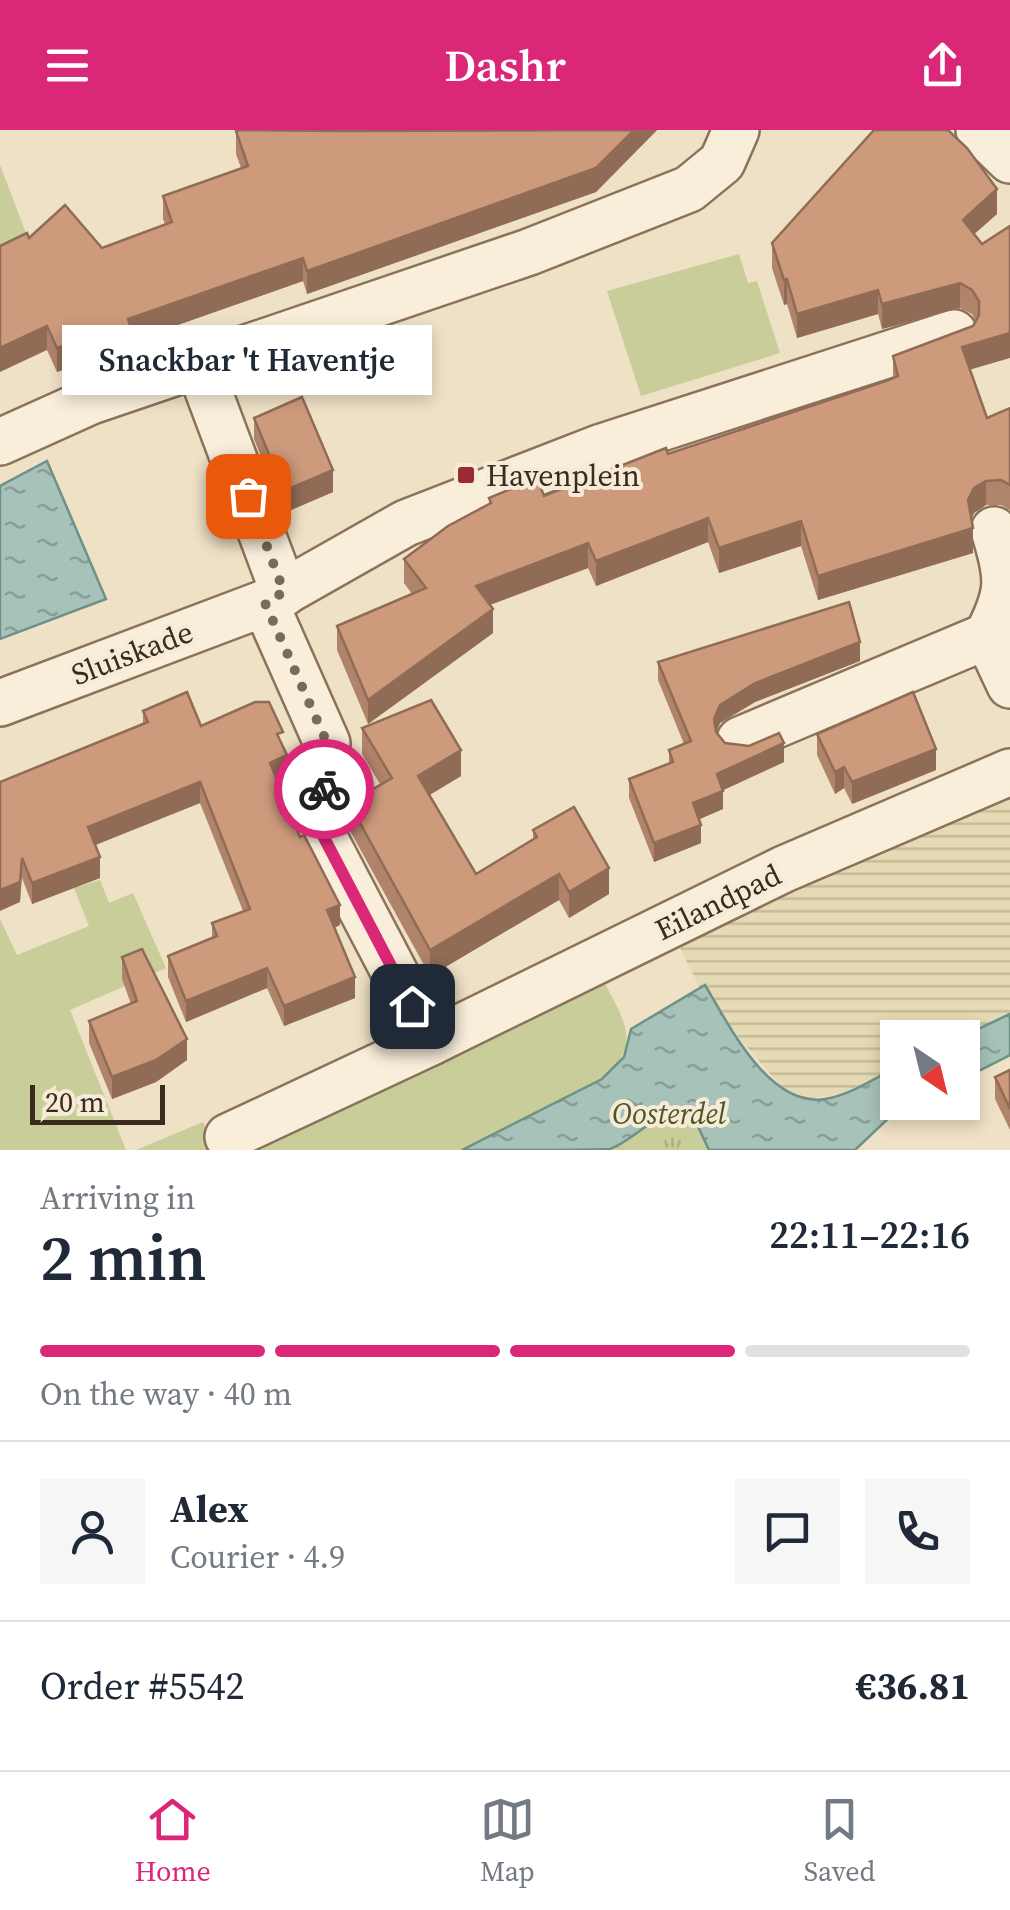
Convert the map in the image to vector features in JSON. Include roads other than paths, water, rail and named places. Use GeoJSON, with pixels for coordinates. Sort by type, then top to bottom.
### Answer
{"type":"FeatureCollection","features":[{"type":"Feature","properties":{"kind":"street"},"geometry":{"type":"LineString","coordinates":[[0,442],[91,401],[529,252],[688,189],[722,162],[736,130]]}},
{"type":"Feature","properties":{"kind":"street"},"geometry":{"type":"LineString","coordinates":[[979,130],[1010,160]]}},
{"type":"Feature","properties":{"kind":"street"},"geometry":{"type":"LineString","coordinates":[[275,598],[406,523],[582,454],[954,334]]}},
{"type":"Feature","properties":{"kind":"street"},"geometry":{"type":"LineString","coordinates":[[199,366],[327,743],[320,830],[430,1042]]}},
{"type":"Feature","properties":{"kind":"street"},"geometry":{"type":"LineString","coordinates":[[740,740],[987,636],[1007,607],[1010,580],[994,530]]}},
{"type":"Feature","properties":{"kind":"street","name":"Sluiskade"},"geometry":{"type":"LineString","coordinates":[[0,702],[275,598]]}},
{"type":"Feature","properties":{"kind":"street"},"geometry":{"type":"LineString","coordinates":[[987,636],[1010,684]]}},
{"type":"Feature","properties":{"kind":"street","name":"Eilandpad"},"geometry":{"type":"LineString","coordinates":[[228,1137],[784,869],[1010,772]]}},
{"type":"Feature","properties":{"kind":"water"},"geometry":{"type":"Polygon","coordinates":[[[47,461],[106,599],[0,639],[0,486],[47,461]]]}},
{"type":"Feature","properties":{"kind":"water"},"geometry":{"type":"Polygon","coordinates":[[[705,985],[753,1060],[786,1091],[805,1098],[825,1099],[880,1076],[880,1120],[887,1120],[855,1150],[709,1150],[694,1118],[682,1114],[660,1118],[610,1149],[462,1150],[602,1079],[624,1057],[631,1029],[705,985]]]}},
{"type":"Feature","properties":{"kind":"water"},"geometry":{"type":"Polygon","coordinates":[[[1010,1014],[1010,1055],[980,1070],[980,1028],[1010,1014]]]}},
{"type":"Feature","properties":{"kind":"place","name":"Havenplein"},"geometry":{"type":"Point","coordinates":[466,475]}},
{"type":"Feature","properties":{"kind":"place","name":"Snackbar 't Haventje"},"geometry":{"type":"Point","coordinates":[248,496]}},
{"type":"Feature","properties":{"kind":"park label","name":"Oosterdel"},"geometry":{"type":"Point","coordinates":[669,1113]}}]}
